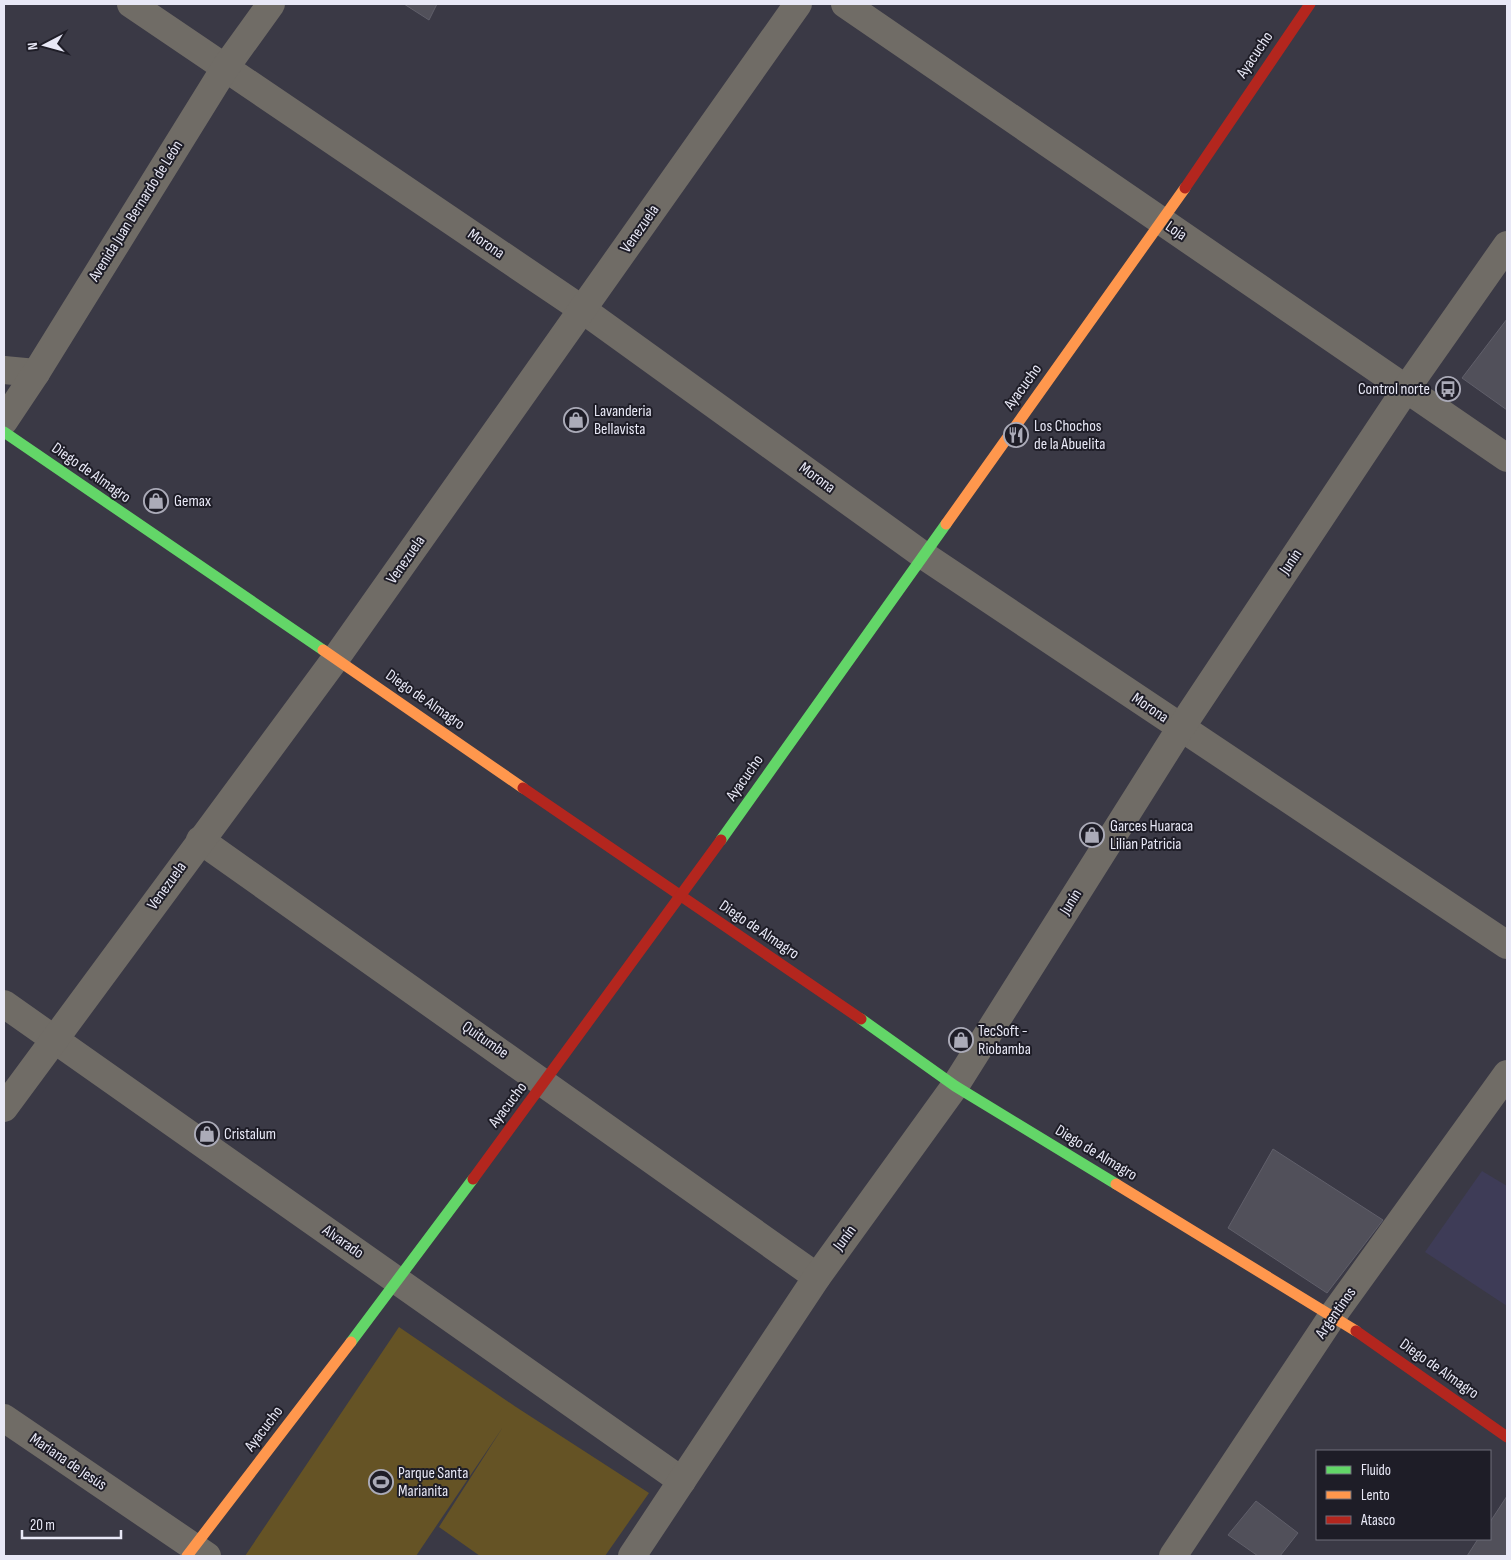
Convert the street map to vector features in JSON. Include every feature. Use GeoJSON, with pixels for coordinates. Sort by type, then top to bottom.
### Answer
{"type":"FeatureCollection","features":[{"type":"Feature","properties":{"kind":"street","name":"Morona"},"geometry":{"type":"LineString","coordinates":[[131,4],[583,310],[923,555],[1180,728],[1507,944]]}},
{"type":"Feature","properties":{"kind":"street","name":"Avenida Juan Bernardo de León"},"geometry":{"type":"LineString","coordinates":[[4,421],[36,373],[225,68],[271,4]]}},
{"type":"Feature","properties":{"kind":"street","name":"Venezuela"},"geometry":{"type":"LineString","coordinates":[[4,1108],[336,658],[798,4]]}},
{"type":"Feature","properties":{"kind":"street","name":"Loja"},"geometry":{"type":"LineString","coordinates":[[845,4],[1507,458]]}},
{"type":"Feature","properties":{"kind":"street","name":"Ayacucho"},"geometry":{"type":"LineString","coordinates":[[196,1553],[682,896],[923,555],[1162,222],[1310,4]]}},
{"type":"Feature","properties":{"kind":"street","name":"Junín"},"geometry":{"type":"LineString","coordinates":[[632,1556],[817,1277],[954,1086],[1180,728],[1406,389],[1507,245]]}},
{"type":"Feature","properties":{"kind":"street"},"geometry":{"type":"LineString","coordinates":[[4,370],[36,373]]}},
{"type":"Feature","properties":{"kind":"street","name":"Diego de Almagro"},"geometry":{"type":"LineString","coordinates":[[4,432],[922,1061],[954,1086],[1334,1315],[1507,1436]]}},
{"type":"Feature","properties":{"kind":"street","name":"Quitumbe"},"geometry":{"type":"LineString","coordinates":[[200,840],[817,1277]]}},
{"type":"Feature","properties":{"kind":"street","name":"Alvarado"},"geometry":{"type":"LineString","coordinates":[[4,1004],[682,1481]]}},
{"type":"Feature","properties":{"kind":"street","name":"Argentinos"},"geometry":{"type":"LineString","coordinates":[[1172,1556],[1334,1315],[1507,1074]]}},
{"type":"Feature","properties":{"kind":"street","name":"Mariana de Jesús"},"geometry":{"type":"LineString","coordinates":[[4,1418],[196,1553]]}},
{"type":"Feature","properties":{"kind":"shaded area"},"geometry":{"type":"Polygon","coordinates":[[[1482,1171],[1507,1186],[1507,1306],[1425,1252],[1482,1171]]]}},
{"type":"Feature","properties":{"kind":"shaded area","name":"Parque Santa Marianita"},"geometry":{"type":"Polygon","coordinates":[[[399,1327],[516,1407],[649,1493],[605,1556],[480,1556],[439,1527],[503,1427],[416,1556],[245,1556],[399,1327]]]}},
{"type":"Feature","properties":{"kind":"building"},"geometry":{"type":"Polygon","coordinates":[[[404,4],[437,4],[429,20],[404,4]]]}},
{"type":"Feature","properties":{"kind":"building"},"geometry":{"type":"Polygon","coordinates":[[[1507,319],[1507,410],[1462,378],[1507,319]]]}},
{"type":"Feature","properties":{"kind":"building"},"geometry":{"type":"Polygon","coordinates":[[[1273,1149],[1383,1220],[1327,1293],[1228,1228],[1273,1149]]]}},
{"type":"Feature","properties":{"kind":"building"},"geometry":{"type":"Polygon","coordinates":[[[1507,1496],[1507,1556],[1467,1556],[1477,1540],[1491,1540],[1491,1520],[1507,1496]]]}},
{"type":"Feature","properties":{"kind":"building"},"geometry":{"type":"Polygon","coordinates":[[[1256,1501],[1298,1533],[1280,1556],[1258,1556],[1228,1535],[1256,1501]]]}},
{"type":"Feature","properties":{"kind":"traffic: fast"},"geometry":{"type":"LineString","coordinates":[[4,432],[323,650]]}},
{"type":"Feature","properties":{"kind":"traffic: fast"},"geometry":{"type":"LineString","coordinates":[[721,840],[946,524]]}},
{"type":"Feature","properties":{"kind":"traffic: fast"},"geometry":{"type":"LineString","coordinates":[[861,1019],[955,1086],[1116,1184]]}},
{"type":"Feature","properties":{"kind":"traffic: fast"},"geometry":{"type":"LineString","coordinates":[[351,1342],[473,1179]]}},
{"type":"Feature","properties":{"kind":"traffic: slow"},"geometry":{"type":"LineString","coordinates":[[946,524],[1185,188]]}},
{"type":"Feature","properties":{"kind":"traffic: slow"},"geometry":{"type":"LineString","coordinates":[[323,650],[523,788]]}},
{"type":"Feature","properties":{"kind":"traffic: slow"},"geometry":{"type":"LineString","coordinates":[[1116,1184],[1356,1331]]}},
{"type":"Feature","properties":{"kind":"traffic: slow"},"geometry":{"type":"LineString","coordinates":[[187,1556],[351,1342]]}},
{"type":"Feature","properties":{"kind":"traffic: jam"},"geometry":{"type":"LineString","coordinates":[[1185,188],[1310,4]]}},
{"type":"Feature","properties":{"kind":"traffic: jam"},"geometry":{"type":"LineString","coordinates":[[523,788],[861,1019]]}},
{"type":"Feature","properties":{"kind":"traffic: jam"},"geometry":{"type":"LineString","coordinates":[[473,1179],[721,840]]}},
{"type":"Feature","properties":{"kind":"traffic: jam"},"geometry":{"type":"LineString","coordinates":[[1356,1331],[1507,1437]]}},
{"type":"Feature","properties":{"kind":"place","name":"Control norte"},"geometry":{"type":"Point","coordinates":[1448,389]}},
{"type":"Feature","properties":{"kind":"place","name":"Lavanderia Bellavista"},"geometry":{"type":"Point","coordinates":[576,420]}},
{"type":"Feature","properties":{"kind":"place","name":"Los Chochos de la Abuelita"},"geometry":{"type":"Point","coordinates":[1016,435]}},
{"type":"Feature","properties":{"kind":"place","name":"Gemax"},"geometry":{"type":"Point","coordinates":[156,501]}},
{"type":"Feature","properties":{"kind":"place","name":"Garces Huaraca Lilian Patricia"},"geometry":{"type":"Point","coordinates":[1092,835]}},
{"type":"Feature","properties":{"kind":"place","name":"TecSoft - Riobamba"},"geometry":{"type":"Point","coordinates":[961,1040]}},
{"type":"Feature","properties":{"kind":"place","name":"Cristalum"},"geometry":{"type":"Point","coordinates":[207,1134]}},
{"type":"Feature","properties":{"kind":"place","name":"Parque Santa Marianita"},"geometry":{"type":"Point","coordinates":[381,1482]}}]}
